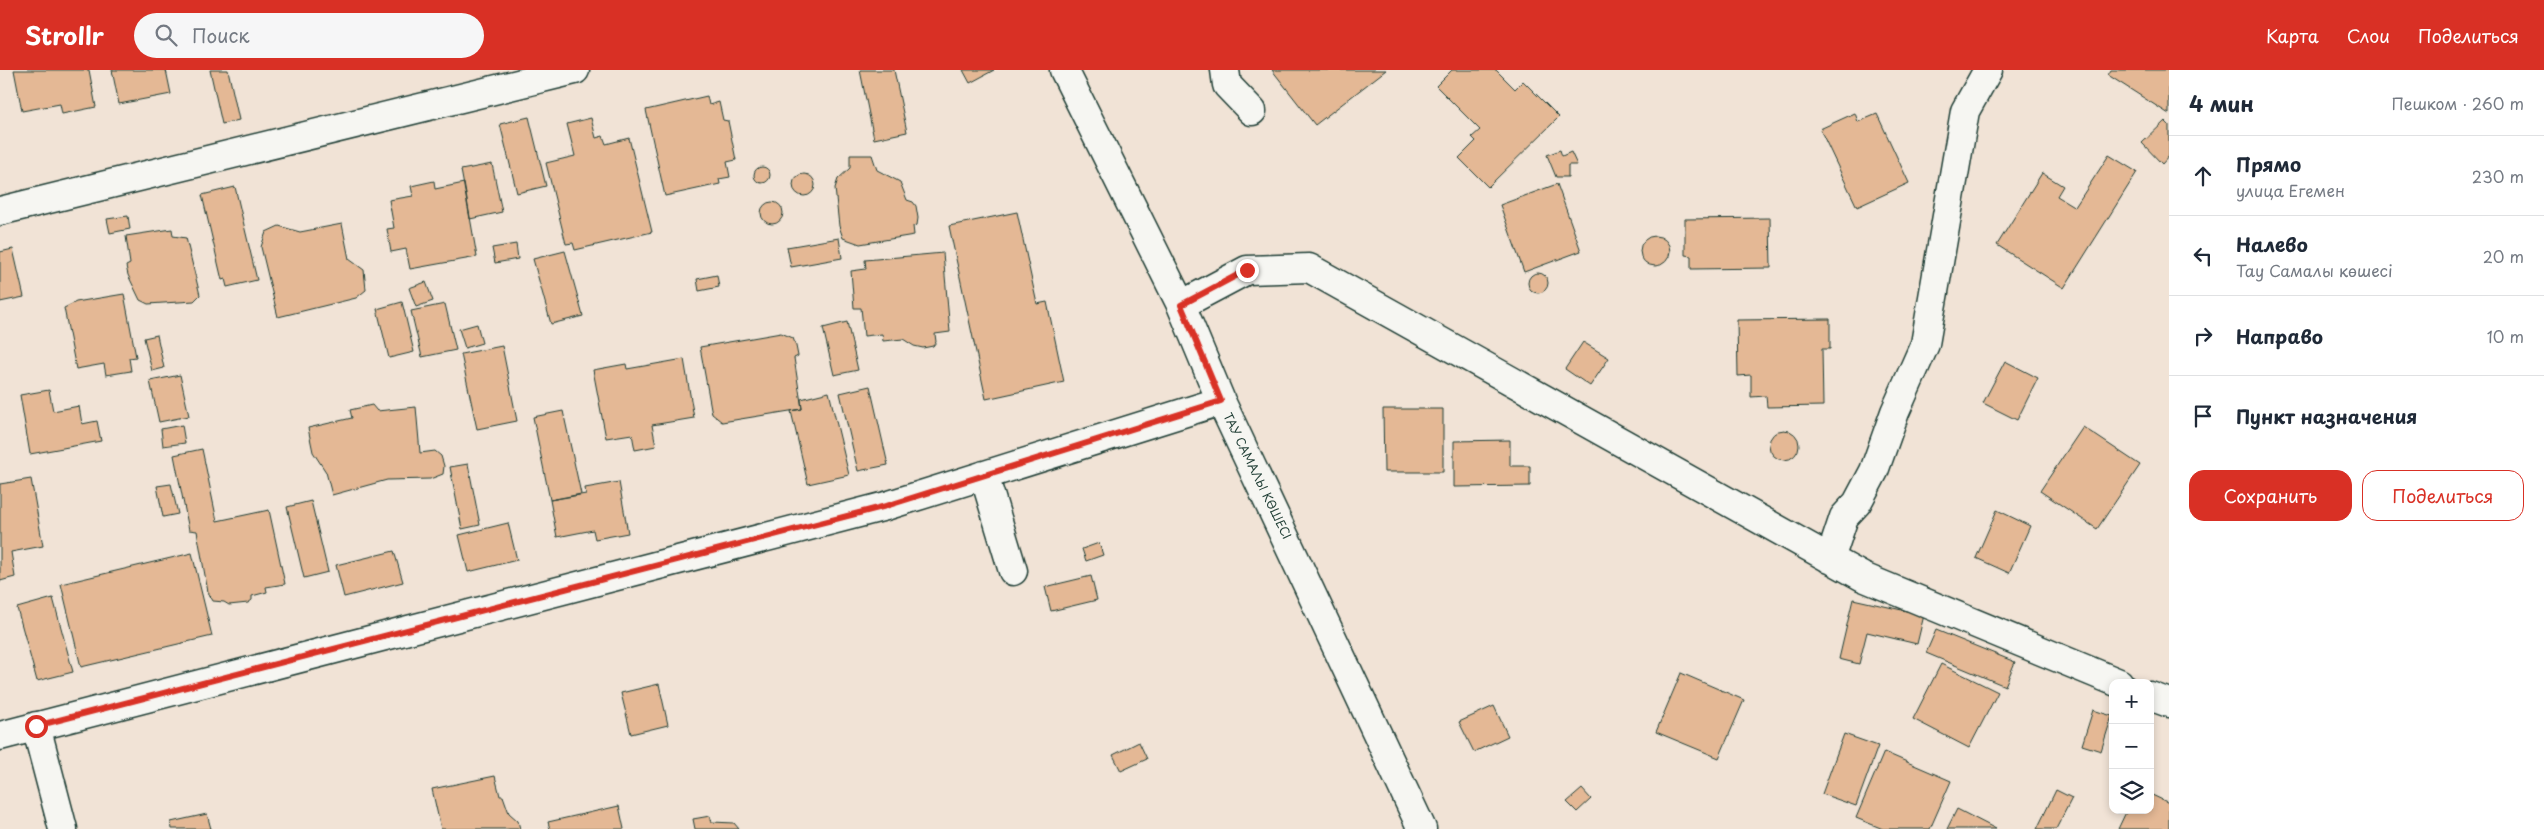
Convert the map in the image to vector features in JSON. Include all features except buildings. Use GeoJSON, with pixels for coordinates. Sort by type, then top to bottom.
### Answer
{"type":"FeatureCollection","features":[{"type":"Feature","properties":{"kind":"street"},"geometry":{"type":"LineString","coordinates":[[0,211],[575,70]]}},
{"type":"Feature","properties":{"kind":"street","name":"ТАУ САМАЛЫ КӨШЕСІ"},"geometry":{"type":"LineString","coordinates":[[1064,70],[1181,305],[1221,401],[1422,829]]}},
{"type":"Feature","properties":{"kind":"street"},"geometry":{"type":"LineString","coordinates":[[1225,70],[1227,85],[1252,111]]}},
{"type":"Feature","properties":{"kind":"street"},"geometry":{"type":"LineString","coordinates":[[1830,560],[1844,517],[1857,503],[1874,471],[1894,412],[1925,344],[1965,111],[1988,70]]}},
{"type":"Feature","properties":{"kind":"street"},"geometry":{"type":"LineString","coordinates":[[1181,305],[1247,270],[1309,268],[1863,577],[2109,679]]}},
{"type":"Feature","properties":{"kind":"street"},"geometry":{"type":"LineString","coordinates":[[0,736],[886,506],[1221,401]]}},
{"type":"Feature","properties":{"kind":"street"},"geometry":{"type":"LineString","coordinates":[[984,475],[1013,571]]}},
{"type":"Feature","properties":{"kind":"street"},"geometry":{"type":"LineString","coordinates":[[2154,697],[2169,703]]}},
{"type":"Feature","properties":{"kind":"street"},"geometry":{"type":"LineString","coordinates":[[36,726],[63,829]]}},
{"type":"Feature","properties":{"kind":"route"},"geometry":{"type":"LineString","coordinates":[[36,726],[886,506],[1221,401],[1181,305],[1247,270]]}}]}
